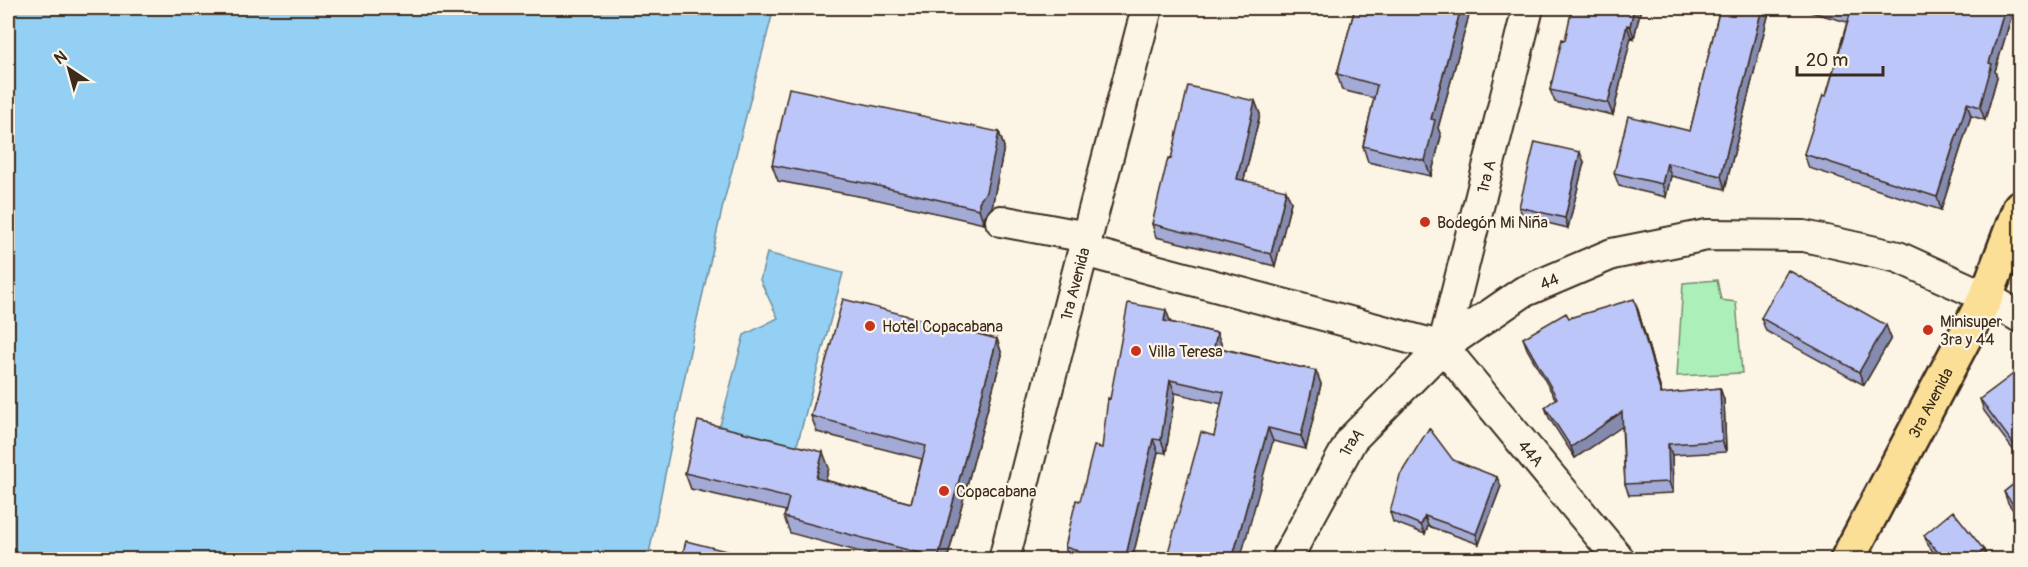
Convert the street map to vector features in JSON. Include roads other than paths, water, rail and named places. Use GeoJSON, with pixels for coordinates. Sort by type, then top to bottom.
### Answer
{"type":"FeatureCollection","features":[{"type":"Feature","properties":{"kind":"main road","name":"3ra Avenida"},"geometry":{"type":"LineString","coordinates":[[1847,560],[1986,297],[2020,207]]}},
{"type":"Feature","properties":{"kind":"street","name":"1ra Avenida"},"geometry":{"type":"LineString","coordinates":[[1004,560],[1059,339],[1147,8]]}},
{"type":"Feature","properties":{"kind":"street","name":"1ra A"},"geometry":{"type":"LineString","coordinates":[[1443,347],[1528,8]]}},
{"type":"Feature","properties":{"kind":"street"},"geometry":{"type":"LineString","coordinates":[[1001,221],[1443,347]]}},
{"type":"Feature","properties":{"kind":"street","name":"44"},"geometry":{"type":"LineString","coordinates":[[1443,347],[1523,292],[1612,254],[1707,235],[1804,236],[1898,257],[1986,297],[2020,317]]}},
{"type":"Feature","properties":{"kind":"street","name":"1raA"},"geometry":{"type":"LineString","coordinates":[[1288,560],[1289,554],[1352,439],[1443,347]]}},
{"type":"Feature","properties":{"kind":"street","name":"44A"},"geometry":{"type":"LineString","coordinates":[[1443,347],[1620,560]]}},
{"type":"Feature","properties":{"kind":"water"},"geometry":{"type":"Polygon","coordinates":[[[8,8],[774,8],[724,201],[692,341],[648,559],[8,559],[8,8]]]}},
{"type":"Feature","properties":{"kind":"water"},"geometry":{"type":"Polygon","coordinates":[[[767,253],[843,273],[796,449],[719,429],[744,335],[778,318],[760,280],[767,253]]]}},
{"type":"Feature","properties":{"kind":"place","name":"Bodegón Mi Niña"},"geometry":{"type":"Point","coordinates":[1425,222]}},
{"type":"Feature","properties":{"kind":"place","name":"Hotel Copacabana"},"geometry":{"type":"Point","coordinates":[870,326]}},
{"type":"Feature","properties":{"kind":"place","name":"Minisuper 3ra y 44"},"geometry":{"type":"Point","coordinates":[1928,330]}},
{"type":"Feature","properties":{"kind":"place","name":"Villa Teresa"},"geometry":{"type":"Point","coordinates":[1136,351]}},
{"type":"Feature","properties":{"kind":"place","name":"Copacabana"},"geometry":{"type":"Point","coordinates":[944,491]}}]}
